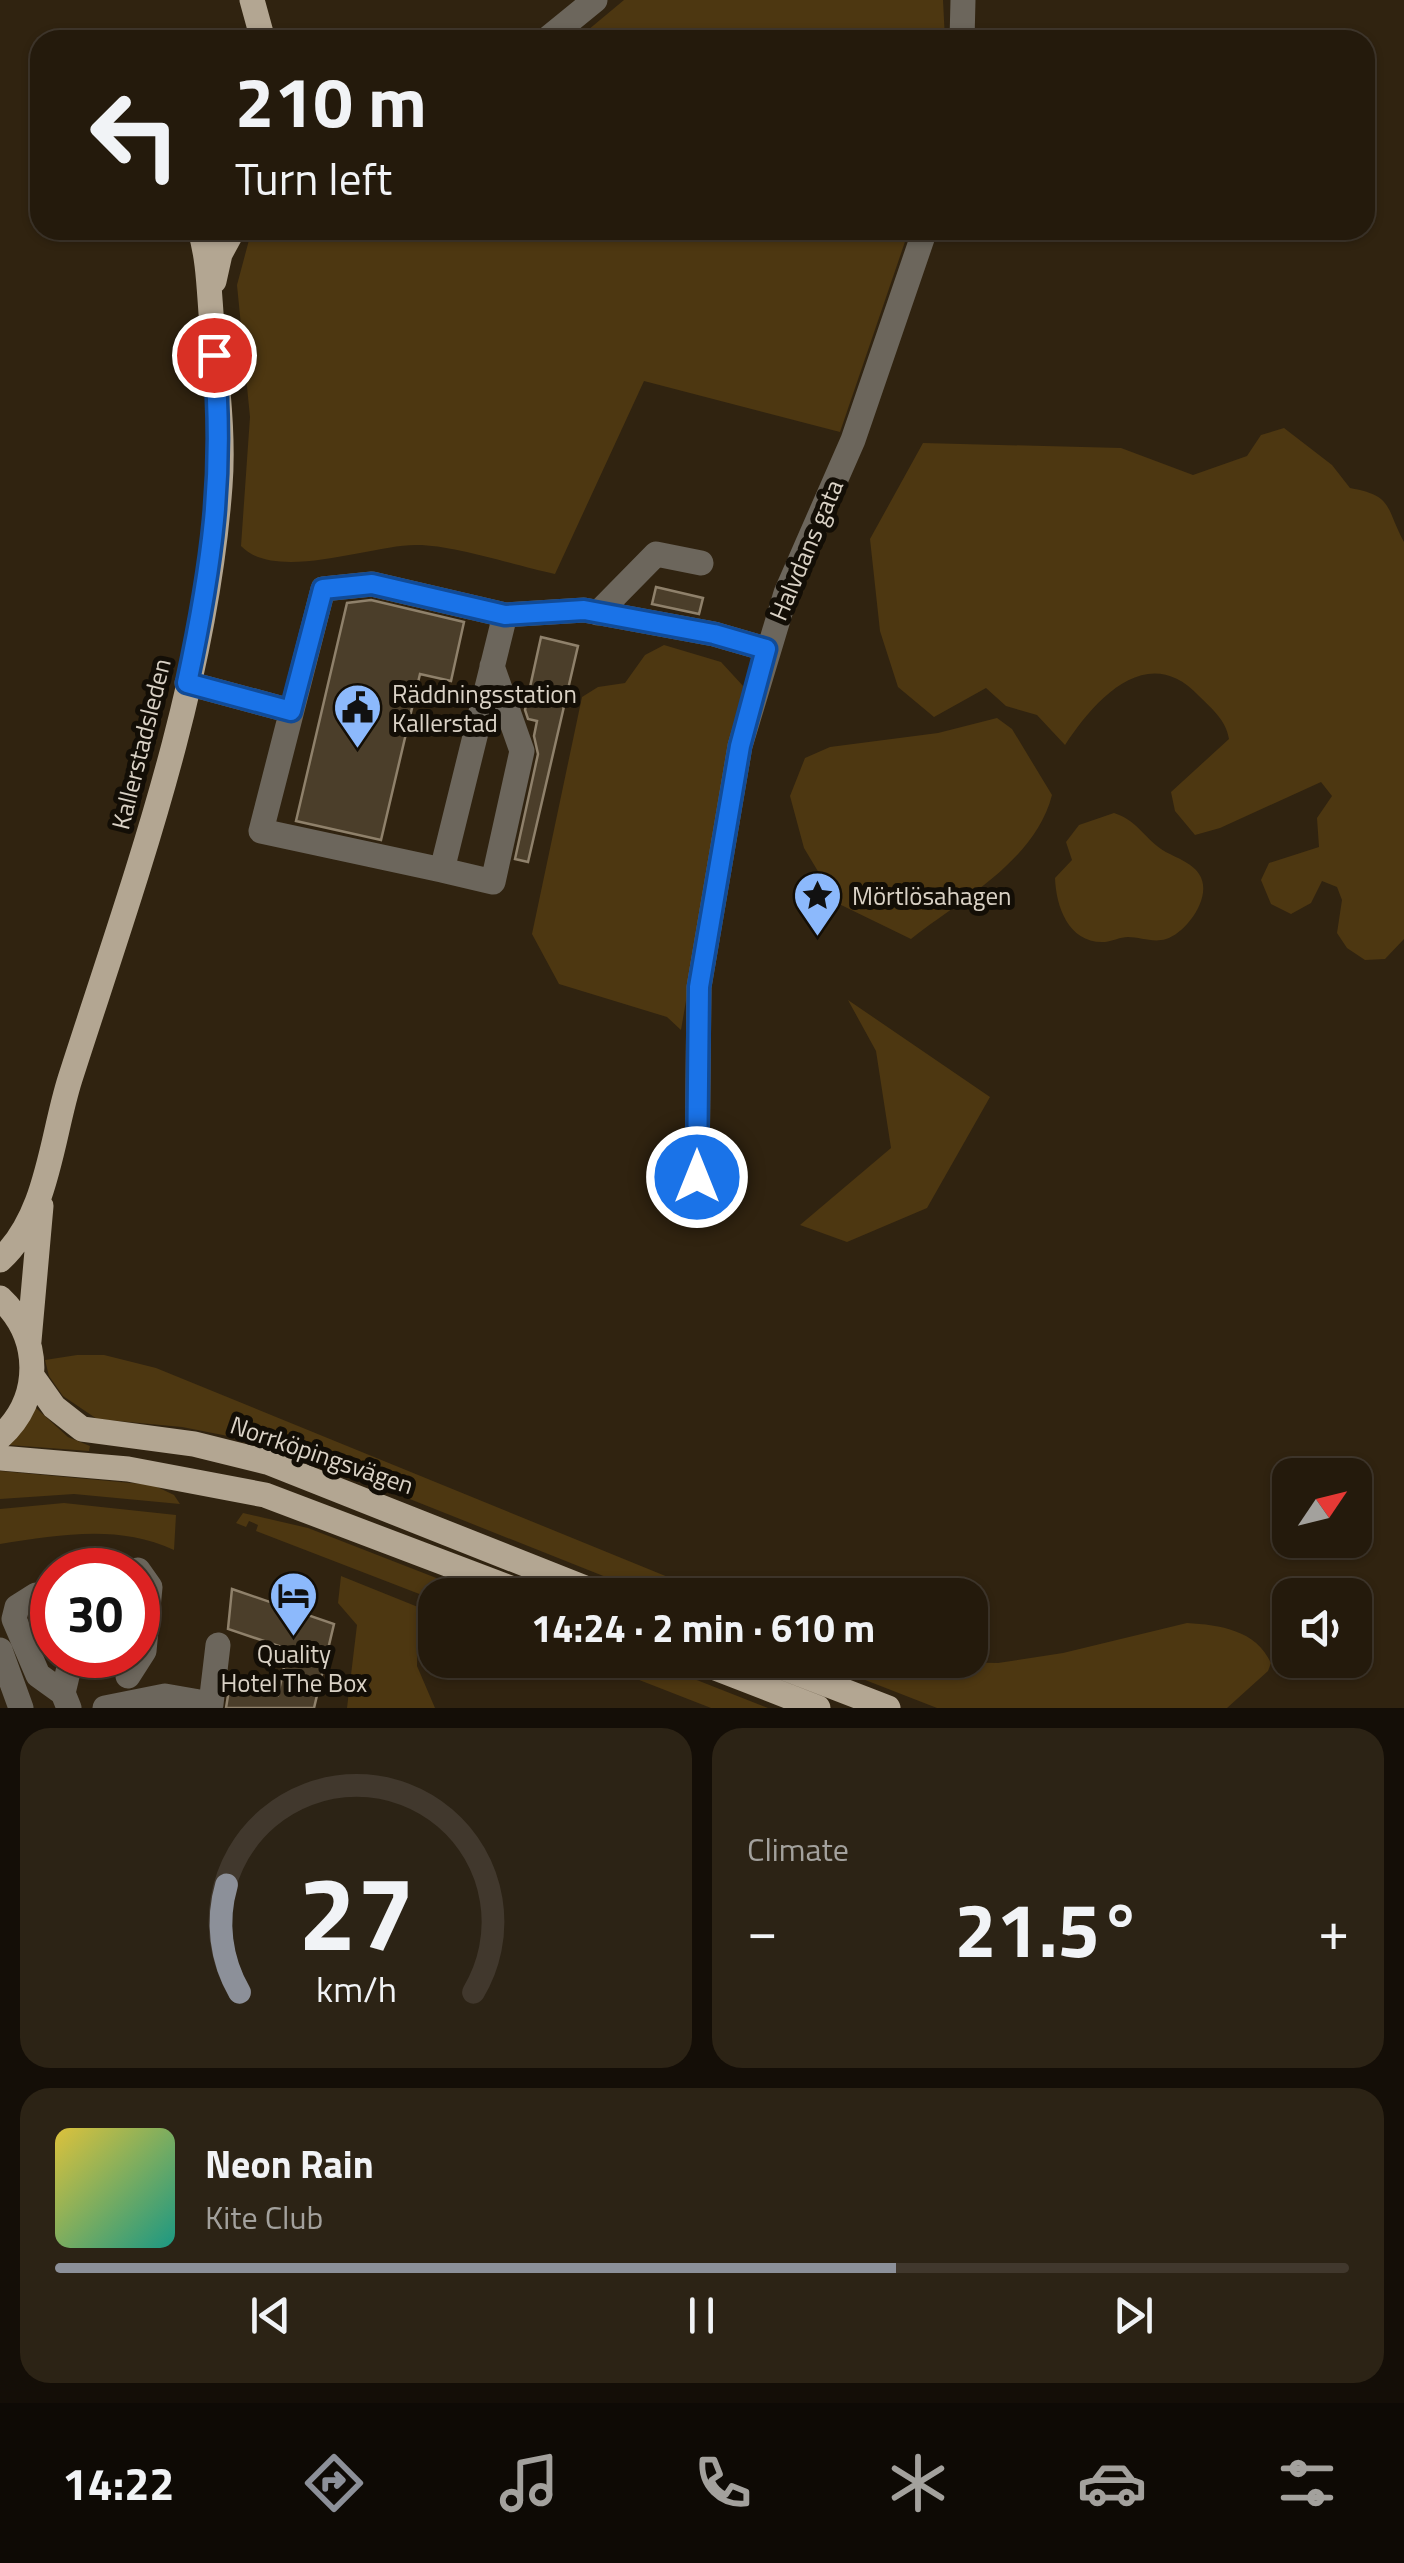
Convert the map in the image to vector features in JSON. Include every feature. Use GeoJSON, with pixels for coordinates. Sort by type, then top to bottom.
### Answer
{"type":"FeatureCollection","features":[{"type":"Feature","properties":{"kind":"main road"},"geometry":{"type":"LineString","coordinates":[[251,30],[252,2]]}},
{"type":"Feature","properties":{"kind":"main road"},"geometry":{"type":"LineString","coordinates":[[252,2],[260,30]]}},
{"type":"Feature","properties":{"kind":"main road","name":"Kallerstadsleden"},"geometry":{"type":"LineString","coordinates":[[0,1260],[29,1222],[69,1082],[148,842],[209,581],[220,484],[220,419],[201,240]]}},
{"type":"Feature","properties":{"kind":"main road","name":"Kallerstadsleden"},"geometry":{"type":"LineString","coordinates":[[210,305],[220,254],[228,240]]}},
{"type":"Feature","properties":{"kind":"main road","name":"Kallerstadsleden"},"geometry":{"type":"LineString","coordinates":[[32,1376],[29,1341],[42,1184]]}},
{"type":"Feature","properties":{"kind":"main road"},"geometry":{"type":"LineString","coordinates":[[0,1298],[18,1318],[29,1341]]}},
{"type":"Feature","properties":{"kind":"main road"},"geometry":{"type":"LineString","coordinates":[[0,1437],[23,1409],[32,1376]]}},
{"type":"Feature","properties":{"kind":"main road","name":"Norrköpingsvägen"},"geometry":{"type":"LineString","coordinates":[[32,1376],[54,1407],[82,1429],[194,1444],[267,1462],[560,1578]]}},
{"type":"Feature","properties":{"kind":"main road"},"geometry":{"type":"LineString","coordinates":[[0,1458],[128,1469],[265,1494],[485,1578]]}},
{"type":"Feature","properties":{"kind":"main road"},"geometry":{"type":"LineString","coordinates":[[741,1678],[818,1708]]}},
{"type":"Feature","properties":{"kind":"main road"},"geometry":{"type":"LineString","coordinates":[[810,1678],[888,1708]]}},
{"type":"Feature","properties":{"kind":"street"},"geometry":{"type":"LineString","coordinates":[[558,30],[595,0]]}},
{"type":"Feature","properties":{"kind":"street"},"geometry":{"type":"LineString","coordinates":[[962,30],[963,0]]}},
{"type":"Feature","properties":{"kind":"street","name":"Halvdans gata"},"geometry":{"type":"LineString","coordinates":[[697,1177],[699,987],[740,746],[766,649],[882,365],[922,240]]}},
{"type":"Feature","properties":{"kind":"street"},"geometry":{"type":"LineString","coordinates":[[598,613],[656,554],[701,563]]}},
{"type":"Feature","properties":{"kind":"street"},"geometry":{"type":"LineString","coordinates":[[492,666],[522,752],[493,882],[262,831],[323,589],[372,584],[505,615],[598,613],[714,634],[766,649]]}},
{"type":"Feature","properties":{"kind":"street"},"geometry":{"type":"LineString","coordinates":[[442,870],[505,615]]}},
{"type":"Feature","properties":{"kind":"street"},"geometry":{"type":"LineString","coordinates":[[187,683],[291,711]]}},
{"type":"Feature","properties":{"kind":"street"},"geometry":{"type":"LineString","coordinates":[[30,1597],[14,1618],[30,1656]]}},
{"type":"Feature","properties":{"kind":"street"},"geometry":{"type":"LineString","coordinates":[[120,1685],[211,1704],[218,1645]]}},
{"type":"Feature","properties":{"kind":"street"},"geometry":{"type":"LineString","coordinates":[[0,1650],[20,1708]]}},
{"type":"Feature","properties":{"kind":"street"},"geometry":{"type":"LineString","coordinates":[[41,1678],[66,1700]]}},
{"type":"Feature","properties":{"kind":"shaded area"},"geometry":{"type":"Polygon","coordinates":[[[624,0],[943,0],[944,30],[588,30],[624,0]]]}},
{"type":"Feature","properties":{"kind":"shaded area"},"geometry":{"type":"Polygon","coordinates":[[[249,240],[906,240],[840,432],[644,381],[555,574],[432,546],[398,546],[300,562],[257,557],[241,546],[250,417],[237,285],[249,240]]]}},
{"type":"Feature","properties":{"kind":"shaded area"},"geometry":{"type":"Polygon","coordinates":[[[1284,428],[1332,465],[1350,488],[1381,499],[1404,542],[1404,939],[1385,959],[1365,960],[1347,948],[1337,933],[1342,900],[1337,887],[1322,881],[1311,903],[1291,914],[1271,904],[1261,880],[1269,863],[1319,847],[1317,818],[1332,796],[1321,782],[1220,828],[1195,835],[1175,811],[1171,792],[1229,739],[1218,716],[1180,680],[1160,674],[1141,675],[1123,683],[1091,711],[1065,745],[1037,715],[1006,706],[986,688],[934,717],[898,687],[880,631],[870,539],[923,443],[1121,448],[1193,475],[1247,456],[1261,435],[1284,428]]]}},
{"type":"Feature","properties":{"kind":"shaded area"},"geometry":{"type":"Polygon","coordinates":[[[664,645],[721,662],[744,687],[729,749],[681,1030],[667,1017],[559,984],[532,934],[582,697],[598,687],[625,683],[645,655],[664,645]]]}},
{"type":"Feature","properties":{"kind":"shaded area"},"geometry":{"type":"Polygon","coordinates":[[[997,718],[1012,729],[1052,795],[1030,840],[994,877],[911,939],[837,903],[804,848],[790,796],[805,758],[830,747],[938,733],[997,718]]]}},
{"type":"Feature","properties":{"kind":"shaded area"},"geometry":{"type":"Polygon","coordinates":[[[1114,813],[1134,824],[1161,849],[1192,866],[1203,883],[1196,912],[1182,929],[1166,939],[1128,937],[1093,941],[1074,930],[1062,912],[1055,878],[1072,860],[1066,842],[1079,825],[1114,813]]]}},
{"type":"Feature","properties":{"kind":"shaded area"},"geometry":{"type":"Polygon","coordinates":[[[848,1000],[990,1097],[927,1208],[847,1242],[800,1225],[891,1148],[876,1051],[848,1000]]]}},
{"type":"Feature","properties":{"kind":"shaded area"},"geometry":{"type":"Polygon","coordinates":[[[104,1355],[156,1368],[670,1578],[608,1578],[274,1445],[182,1427],[97,1419],[63,1396],[49,1376],[45,1360],[104,1355]]]}},
{"type":"Feature","properties":{"kind":"shaded area"},"geometry":{"type":"Polygon","coordinates":[[[36,1408],[68,1437],[90,1446],[89,1451],[9,1445],[36,1408]]]}},
{"type":"Feature","properties":{"kind":"shaded area"},"geometry":{"type":"Polygon","coordinates":[[[0,1471],[153,1485],[174,1495],[180,1504],[74,1494],[0,1499],[0,1471]]]}},
{"type":"Feature","properties":{"kind":"shaded area"},"geometry":{"type":"Polygon","coordinates":[[[64,1503],[176,1515],[174,1550],[110,1534],[0,1544],[0,1509],[64,1503]]]}},
{"type":"Feature","properties":{"kind":"shaded area"},"geometry":{"type":"Polygon","coordinates":[[[243,1513],[308,1528],[436,1578],[418,1578],[418,1593],[256,1531],[258,1525],[249,1521],[246,1527],[236,1523],[243,1513]]]}},
{"type":"Feature","properties":{"kind":"shaded area"},"geometry":{"type":"Polygon","coordinates":[[[341,1576],[418,1607],[418,1678],[422,1678],[435,1708],[347,1708],[357,1625],[338,1603],[341,1576]]]}},
{"type":"Feature","properties":{"kind":"shaded area"},"geometry":{"type":"Polygon","coordinates":[[[1187,1623],[1212,1625],[1247,1636],[1271,1663],[1268,1671],[1227,1708],[937,1708],[860,1678],[988,1678],[988,1663],[1063,1653],[1187,1623]]]}},
{"type":"Feature","properties":{"kind":"shaded area"},"geometry":{"type":"Polygon","coordinates":[[[634,1678],[692,1678],[768,1708],[711,1708],[634,1678]]]}},
{"type":"Feature","properties":{"kind":"building"},"geometry":{"type":"Polygon","coordinates":[[[656,587],[703,598],[699,614],[652,604],[656,587]]]}},
{"type":"Feature","properties":{"kind":"building","name":"Räddningsstation Kallerstad"},"geometry":{"type":"Polygon","coordinates":[[[371,600],[464,622],[451,681],[420,674],[381,840],[296,821],[347,603],[371,600]]]}},
{"type":"Feature","properties":{"kind":"building"},"geometry":{"type":"Polygon","coordinates":[[[541,637],[578,646],[528,862],[515,859],[538,754],[534,736],[537,721],[528,719],[525,710],[541,637]]]}},
{"type":"Feature","properties":{"kind":"building","name":"Quality Hotel The Box"},"geometry":{"type":"Polygon","coordinates":[[[232,1589],[334,1624],[314,1708],[226,1708],[230,1683],[278,1695],[288,1649],[228,1629],[232,1589]]]}},
{"type":"Feature","properties":{"kind":"place","name":"Räddningsstation Kallerstad"},"geometry":{"type":"Point","coordinates":[357,750]}},
{"type":"Feature","properties":{"kind":"place","name":"Mörtlösahagen"},"geometry":{"type":"Point","coordinates":[817,938]}},
{"type":"Feature","properties":{"kind":"place","name":"Quality Hotel The Box"},"geometry":{"type":"Point","coordinates":[294,1638]}},
{"type":"Feature","properties":{"kind":"route"},"geometry":{"type":"LineString","coordinates":[[214,355],[220,419],[220,484],[209,581],[187,683],[291,711],[323,589],[372,584],[505,615],[584,610],[714,634],[766,649],[740,746],[699,987],[697,1177]]}}]}
